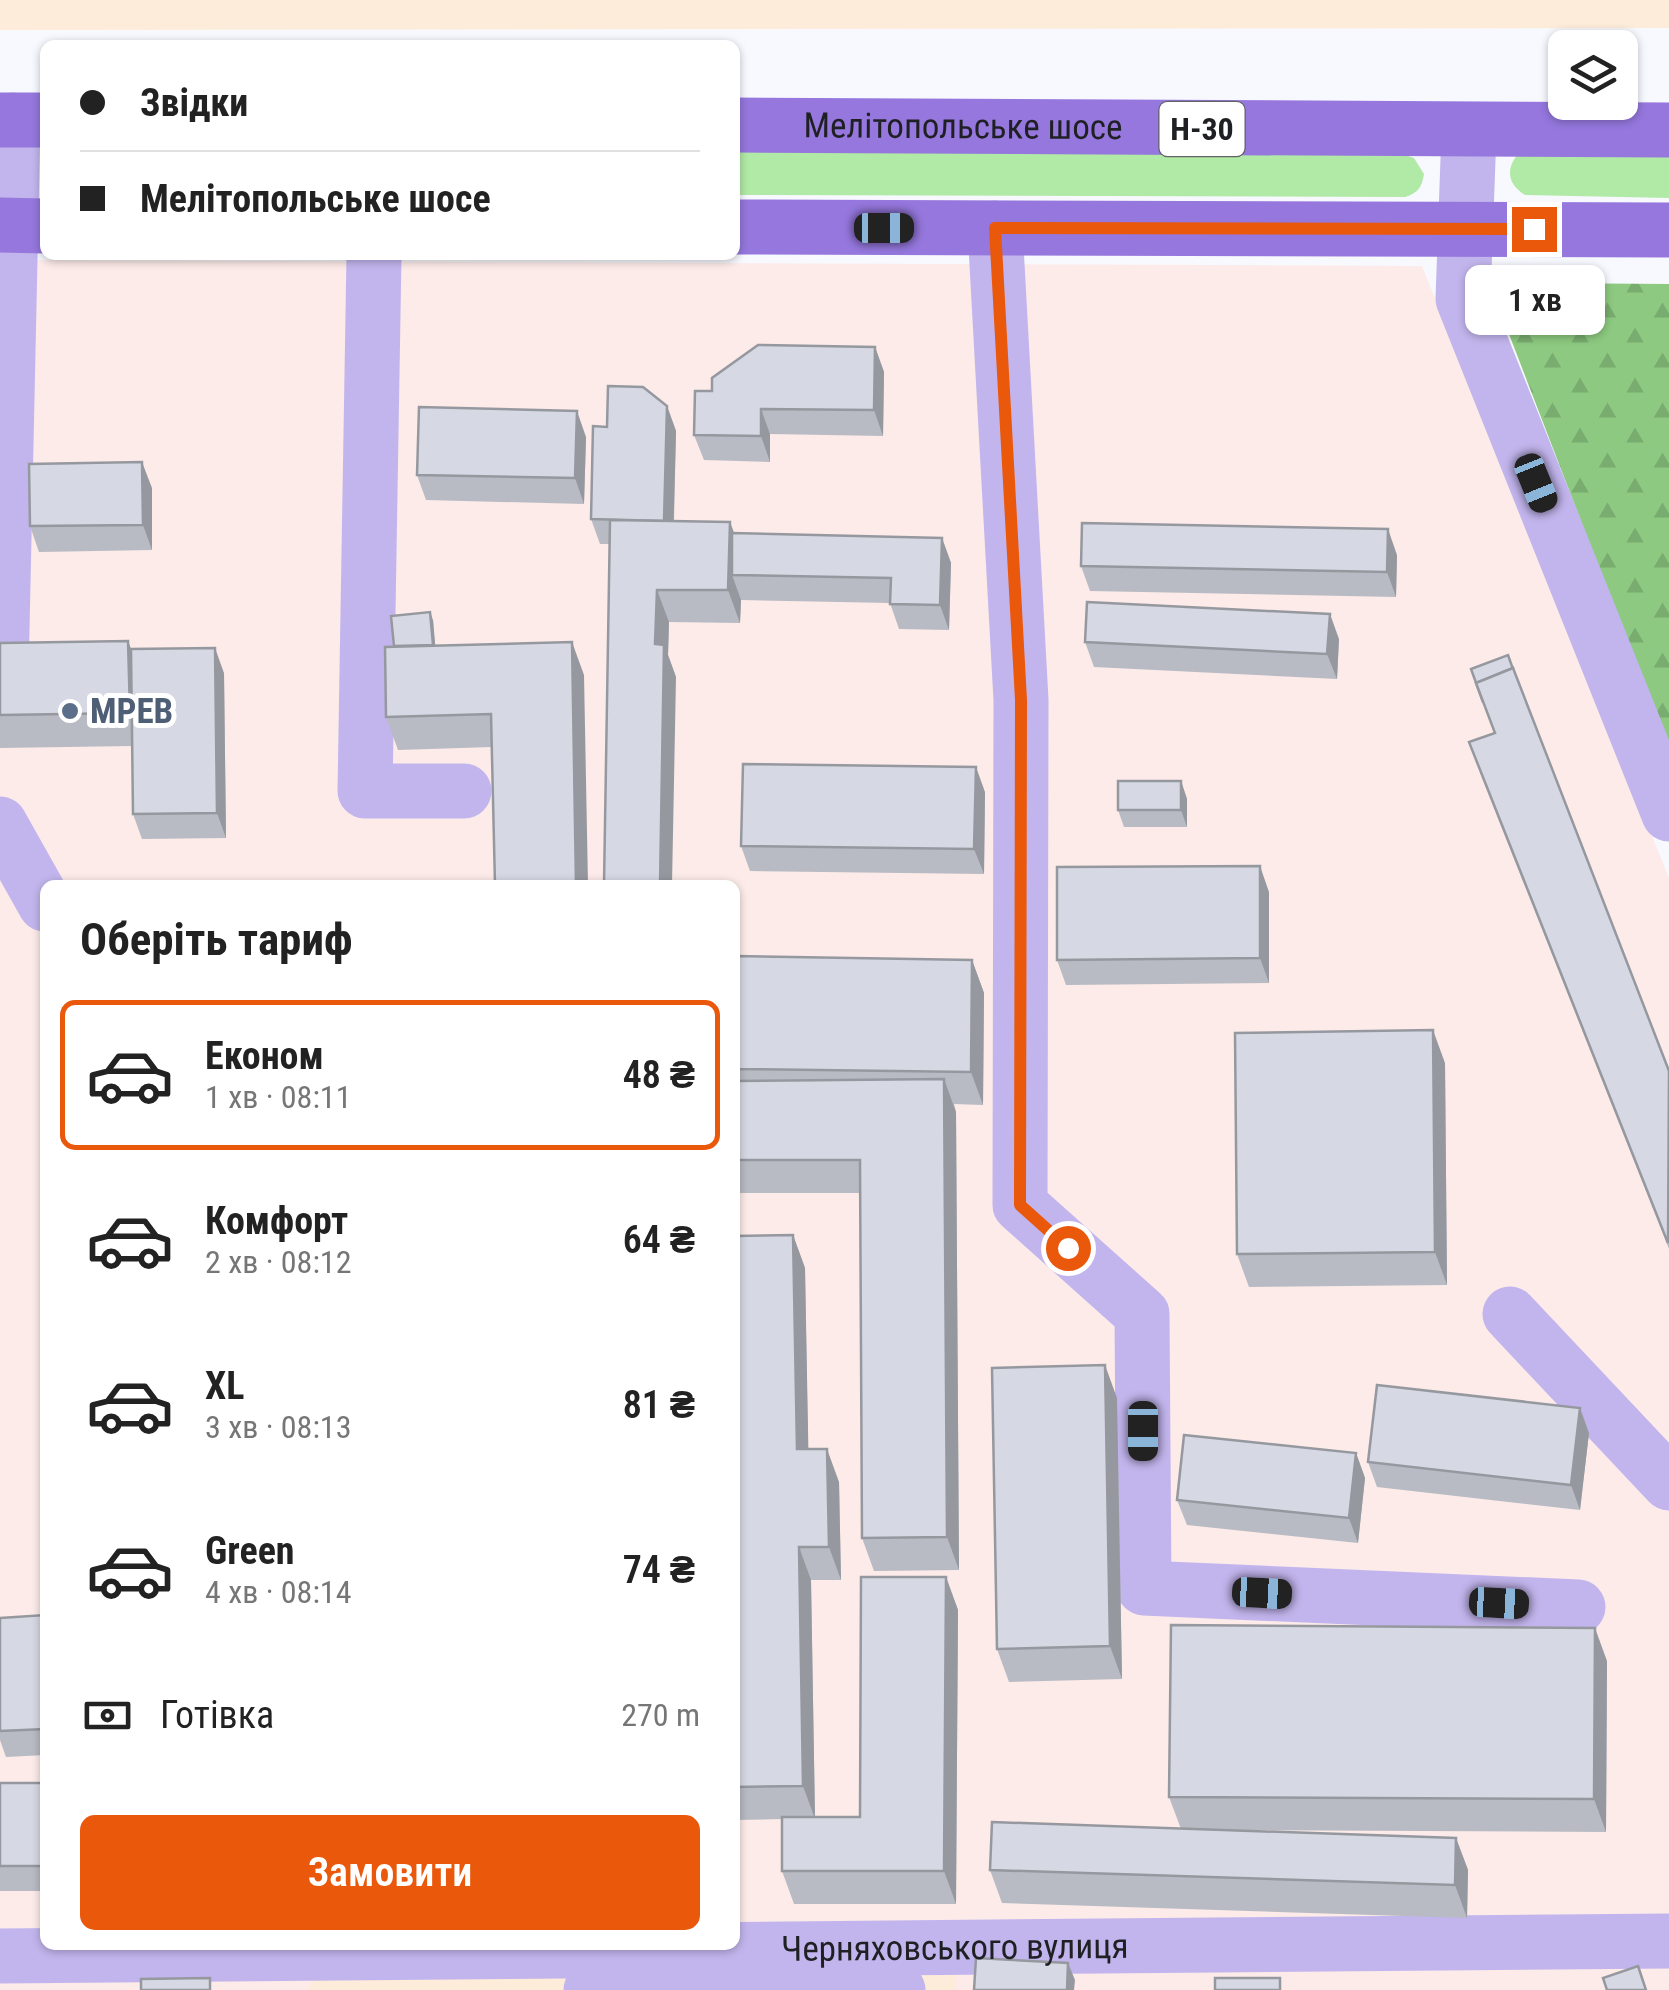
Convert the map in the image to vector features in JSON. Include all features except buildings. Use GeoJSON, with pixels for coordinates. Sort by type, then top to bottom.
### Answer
{"type":"FeatureCollection","features":[{"type":"Feature","properties":{"kind":"main road","name":"Мелітопольське шосе"},"geometry":{"type":"LineString","coordinates":[[740,125],[1669,130]]}},
{"type":"Feature","properties":{"kind":"main road"},"geometry":{"type":"LineString","coordinates":[[740,227],[1669,230]]}},
{"type":"Feature","properties":{"kind":"street"},"geometry":{"type":"LineString","coordinates":[[1,676],[19,120]]}},
{"type":"Feature","properties":{"kind":"street"},"geometry":{"type":"LineString","coordinates":[[1469,131],[1463,299],[1669,814]]}},
{"type":"Feature","properties":{"kind":"street"},"geometry":{"type":"LineString","coordinates":[[995,228],[1021,700],[1020,1205],[1142,1314],[1144,1588],[1578,1606]]}},
{"type":"Feature","properties":{"kind":"street"},"geometry":{"type":"LineString","coordinates":[[374,260],[365,791],[464,791]]}},
{"type":"Feature","properties":{"kind":"street"},"geometry":{"type":"LineString","coordinates":[[0,824],[40,895]]}},
{"type":"Feature","properties":{"kind":"street"},"geometry":{"type":"LineString","coordinates":[[1510,1314],[1669,1482]]}},
{"type":"Feature","properties":{"kind":"street","name":"Черняховського вулиця"},"geometry":{"type":"LineString","coordinates":[[0,1956],[439,1971],[578,1962],[1669,1941]]}},
{"type":"Feature","properties":{"kind":"street"},"geometry":{"type":"LineString","coordinates":[[578,1962],[898,1990]]}},
{"type":"Feature","properties":{"kind":"shaded area"},"geometry":{"type":"Polygon","coordinates":[[[0,0],[1669,0],[1669,28],[0,30],[0,0]]]}},
{"type":"Feature","properties":{"kind":"shaded area"},"geometry":{"type":"Polygon","coordinates":[[[0,260],[1422,266],[1669,878],[1669,1990],[0,1990],[0,260]]]}},
{"type":"Feature","properties":{"kind":"shaded area"},"geometry":{"type":"Polygon","coordinates":[[[956,1973],[956,1990],[306,1990],[316,1977],[956,1973]]]}},
{"type":"Feature","properties":{"kind":"green space"},"geometry":{"type":"Polygon","coordinates":[[[740,151],[1405,155],[1414,158],[1424,174],[1419,189],[1405,197],[740,195],[740,151]]]}},
{"type":"Feature","properties":{"kind":"green space"},"geometry":{"type":"Polygon","coordinates":[[[1669,151],[1669,198],[1525,195],[1510,176],[1518,154],[1669,151]]]}},
{"type":"Feature","properties":{"kind":"green space"},"geometry":{"type":"Polygon","coordinates":[[[1538,283],[1669,284],[1669,750],[1504,321],[1538,283]]]}},
{"type":"Feature","properties":{"kind":"place","name":"МРЕВ"},"geometry":{"type":"Point","coordinates":[70,711]}},
{"type":"Feature","properties":{"kind":"route"},"geometry":{"type":"LineString","coordinates":[[1068,1248],[1020,1205],[1021,700],[995,228],[1534,229]]}}]}
